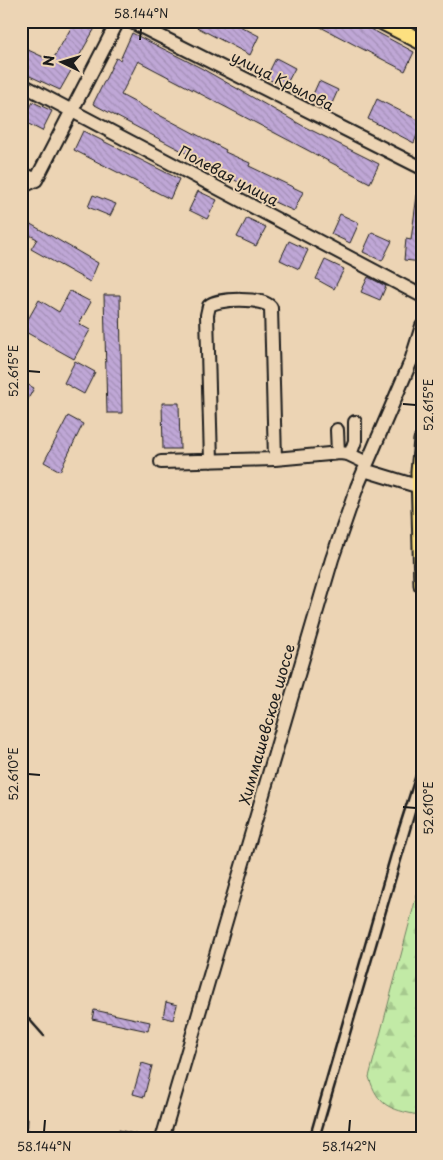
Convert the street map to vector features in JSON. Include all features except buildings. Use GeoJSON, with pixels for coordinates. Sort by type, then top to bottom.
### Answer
{"type":"FeatureCollection","features":[{"type":"Feature","properties":{"kind":"main road"},"geometry":{"type":"LineString","coordinates":[[381,21],[422,42]]}},
{"type":"Feature","properties":{"kind":"main road"},"geometry":{"type":"LineString","coordinates":[[422,440],[419,472],[422,585]]}},
{"type":"Feature","properties":{"kind":"street"},"geometry":{"type":"LineString","coordinates":[[21,186],[36,180],[74,111],[118,21]]}},
{"type":"Feature","properties":{"kind":"street","name":"улица Крылова"},"geometry":{"type":"LineString","coordinates":[[130,21],[422,168]]}},
{"type":"Feature","properties":{"kind":"street","name":"Полевая улица"},"geometry":{"type":"LineString","coordinates":[[21,84],[422,296]]}},
{"type":"Feature","properties":{"kind":"street"},"geometry":{"type":"LineString","coordinates":[[21,173],[36,180]]}},
{"type":"Feature","properties":{"kind":"street"},"geometry":{"type":"LineString","coordinates":[[211,461],[208,309],[216,302],[232,301],[264,301],[271,308],[275,459]]}},
{"type":"Feature","properties":{"kind":"street","name":"Химмашевское шоссе"},"geometry":{"type":"LineString","coordinates":[[162,1139],[310,628],[365,467],[411,361],[422,326]]}},
{"type":"Feature","properties":{"kind":"street"},"geometry":{"type":"LineString","coordinates":[[344,454],[354,441],[354,422]]}},
{"type":"Feature","properties":{"kind":"street"},"geometry":{"type":"LineString","coordinates":[[337,430],[344,454]]}},
{"type":"Feature","properties":{"kind":"street"},"geometry":{"type":"LineString","coordinates":[[161,462],[275,459],[344,454],[365,467],[420,487]]}},
{"type":"Feature","properties":{"kind":"green space"},"geometry":{"type":"Polygon","coordinates":[[[422,875],[422,1113],[418,1115],[399,1111],[386,1105],[376,1094],[369,1077],[422,875]]]}},
{"type":"Feature","properties":{"kind":"railway"},"geometry":{"type":"LineString","coordinates":[[309,1139],[396,837],[422,756]]}},
{"type":"Feature","properties":{"kind":"railway"},"geometry":{"type":"LineString","coordinates":[[319,1139],[422,789]]}},
{"type":"Feature","properties":{"kind":"railway"},"geometry":{"type":"LineString","coordinates":[[21,1010],[44,1036]]}}]}
